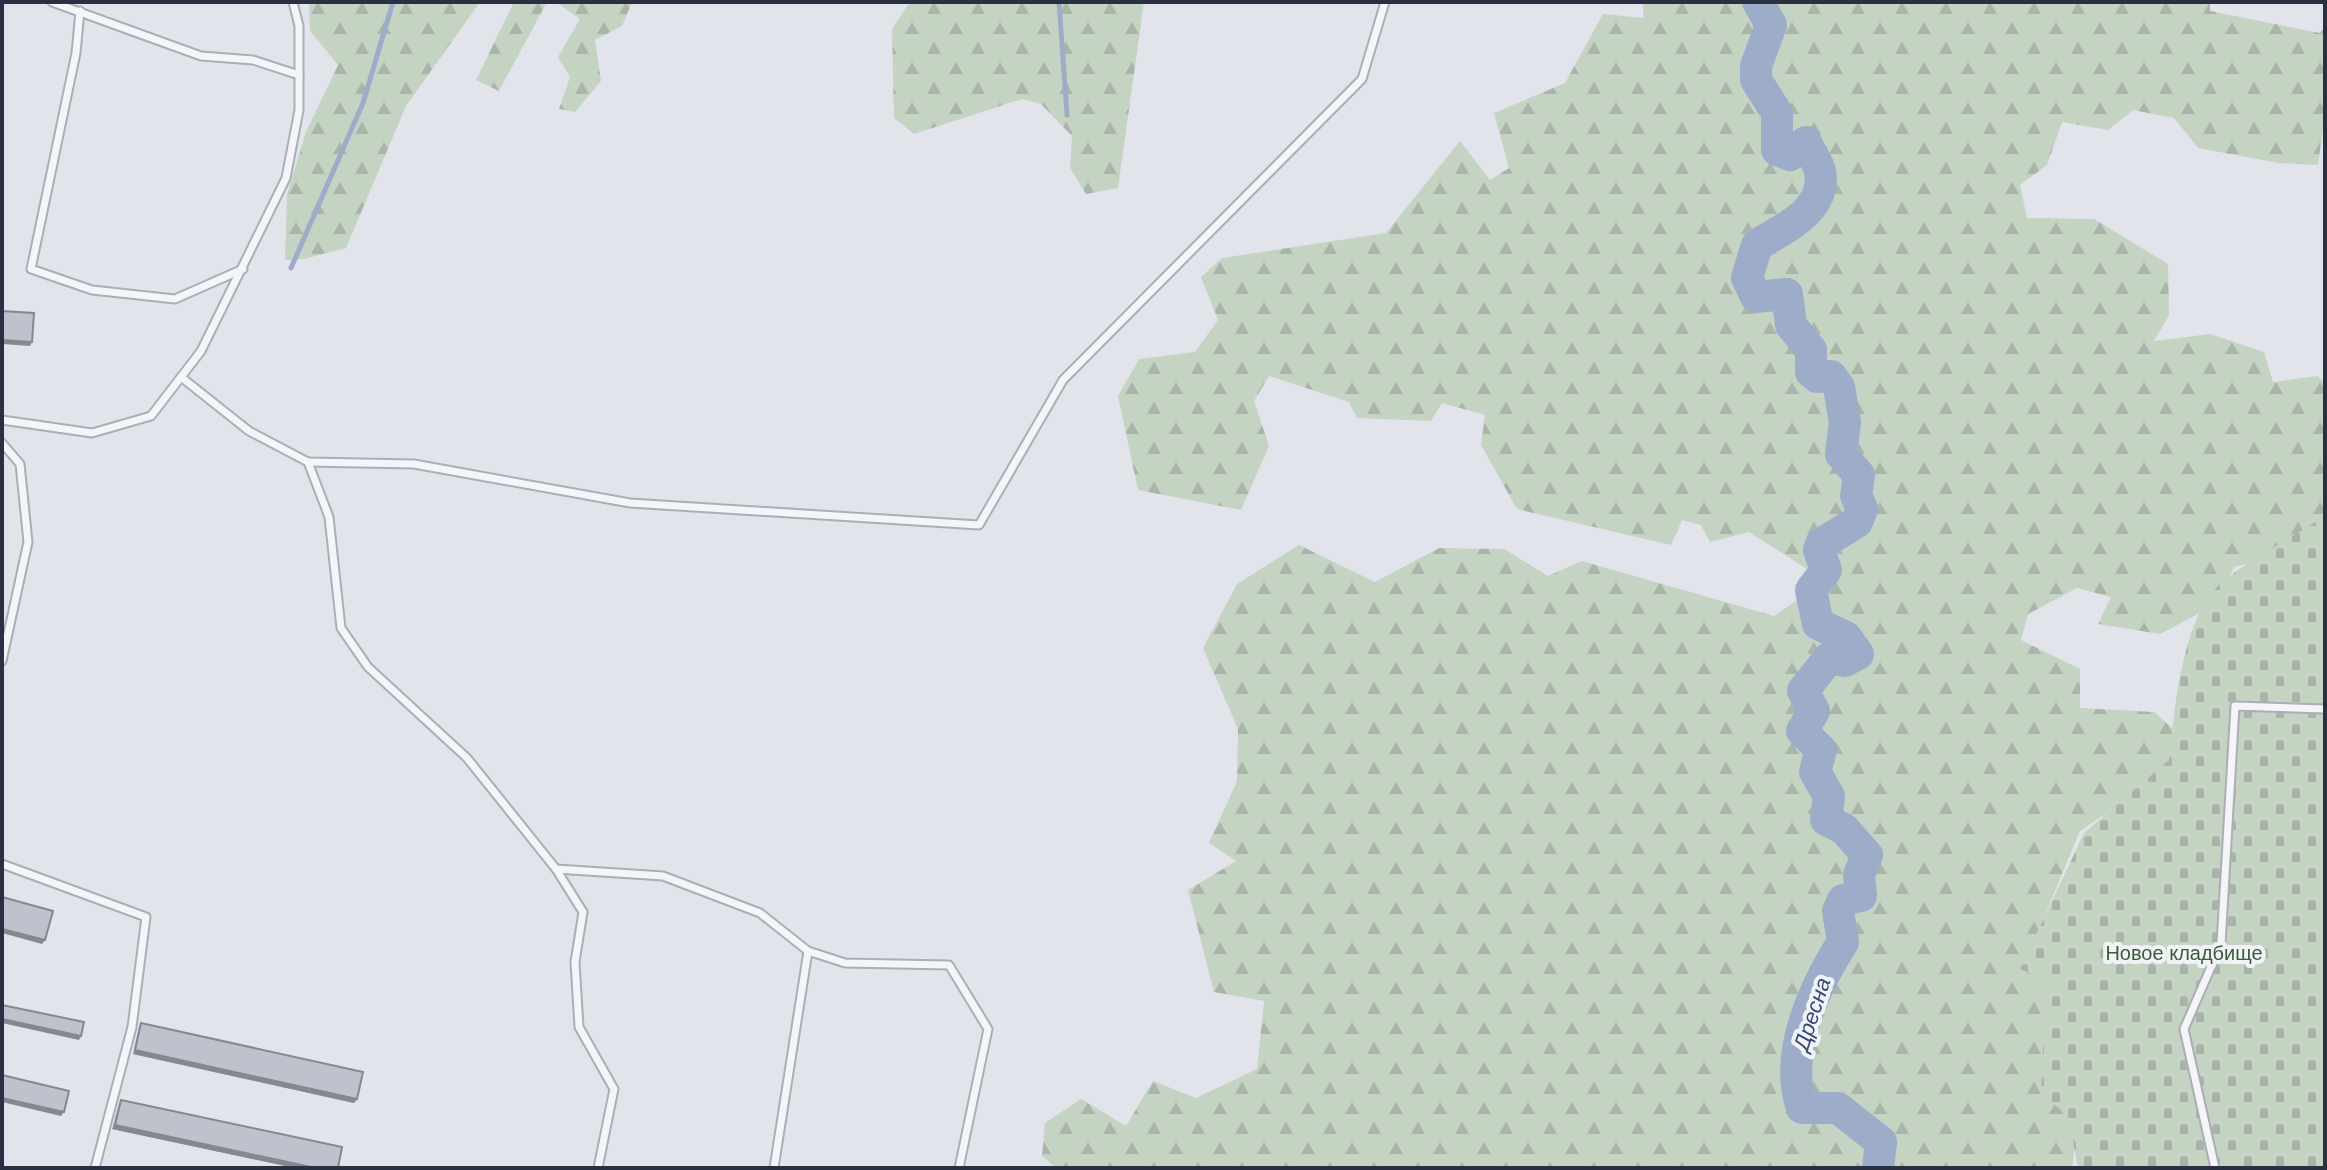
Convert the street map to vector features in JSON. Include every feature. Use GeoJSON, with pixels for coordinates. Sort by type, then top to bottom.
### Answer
{"type":"FeatureCollection","features":[{"type":"Feature","properties":{"kind":"lane"},"geometry":{"type":"LineString","coordinates":[[52,2],[201,56],[253,60],[299,75]]}},
{"type":"Feature","properties":{"kind":"lane"},"geometry":{"type":"LineString","coordinates":[[2,420],[92,433],[151,416],[201,351],[286,178],[299,110],[299,26],[293,2]]}},
{"type":"Feature","properties":{"kind":"lane"},"geometry":{"type":"LineString","coordinates":[[181,377],[249,431],[308,462],[414,464],[630,503],[979,525],[1063,380],[1362,79],[1385,2]]}},
{"type":"Feature","properties":{"kind":"lane"},"geometry":{"type":"LineString","coordinates":[[80,11],[76,53],[31,269],[92,290],[175,299],[243,269]]}},
{"type":"Feature","properties":{"kind":"lane"},"geometry":{"type":"LineString","coordinates":[[2,443],[20,464],[28,542],[2,661]]}},
{"type":"Feature","properties":{"kind":"lane"},"geometry":{"type":"LineString","coordinates":[[308,462],[329,517],[341,628],[368,667],[467,758],[556,869],[583,912],[575,962],[579,1027],[614,1089],[598,1168]]}},
{"type":"Feature","properties":{"kind":"lane"},"geometry":{"type":"LineString","coordinates":[[2215,1168],[2184,1029],[2221,944],[2235,706],[2325,709]]}},
{"type":"Feature","properties":{"kind":"lane"},"geometry":{"type":"LineString","coordinates":[[2,864],[146,917],[132,1027],[95,1168]]}},
{"type":"Feature","properties":{"kind":"lane"},"geometry":{"type":"LineString","coordinates":[[556,869],[663,876],[760,913],[808,951],[845,963],[949,965],[988,1029],[959,1168]]}},
{"type":"Feature","properties":{"kind":"lane"},"geometry":{"type":"LineString","coordinates":[[774,1168],[808,951]]}},
{"type":"Feature","properties":{"kind":"green space"},"geometry":{"type":"Polygon","coordinates":[[[309,2],[480,2],[406,106],[346,248],[304,259],[285,260],[287,195],[306,132],[338,65],[310,31],[309,2]]]}},
{"type":"Feature","properties":{"kind":"green space"},"geometry":{"type":"Polygon","coordinates":[[[514,2],[547,2],[499,91],[476,80],[514,2]]]}},
{"type":"Feature","properties":{"kind":"green space"},"geometry":{"type":"Polygon","coordinates":[[[556,2],[632,2],[622,26],[595,40],[601,81],[575,112],[559,109],[570,77],[558,57],[580,19],[556,2]]]}},
{"type":"Feature","properties":{"kind":"green space"},"geometry":{"type":"Polygon","coordinates":[[[910,2],[1144,2],[1118,188],[1086,194],[1070,168],[1072,136],[1041,104],[1022,99],[914,134],[894,118],[892,29],[910,2]]]}},
{"type":"Feature","properties":{"kind":"green space"},"geometry":{"type":"Polygon","coordinates":[[[1643,2],[2210,2],[2210,11],[2320,33],[2325,27],[2325,113],[2318,165],[2279,163],[2198,148],[2174,118],[2133,110],[2108,130],[2062,122],[2047,165],[2020,185],[2027,218],[2094,219],[2168,264],[2169,315],[2154,341],[2210,334],[2264,352],[2273,382],[2318,376],[2325,383],[2325,518],[2284,555],[2234,567],[2215,605],[2160,634],[2098,624],[2111,597],[2077,588],[2028,614],[2021,640],[2080,669],[2080,708],[2154,712],[2176,731],[2167,773],[2080,831],[2035,939],[2059,984],[2079,1112],[2072,1168],[1056,1168],[1042,1156],[1045,1123],[1081,1099],[1126,1126],[1153,1081],[1196,1098],[1257,1069],[1264,1001],[1214,992],[1188,890],[1236,861],[1209,843],[1237,781],[1238,729],[1203,648],[1237,584],[1299,545],[1375,582],[1439,548],[1504,549],[1548,576],[1582,561],[1774,616],[1826,581],[1749,532],[1710,542],[1701,525],[1682,520],[1671,545],[1517,509],[1481,445],[1485,415],[1442,403],[1431,421],[1357,418],[1349,402],[1269,376],[1254,401],[1269,446],[1241,510],[1138,490],[1118,396],[1139,359],[1195,352],[1218,320],[1201,277],[1222,258],[1386,233],[1460,141],[1490,180],[1509,168],[1494,113],[1565,83],[1603,14],[1644,18],[1643,2]]]}},
{"type":"Feature","properties":{"kind":"green space","name":"Новое кладбище"},"geometry":{"type":"Polygon","coordinates":[[[2325,516],[2325,1168],[2078,1168],[2068,1115],[2041,1094],[2046,981],[2020,969],[2084,833],[2169,760],[2182,668],[2196,621],[2206,602],[2218,586],[2240,568],[2325,516]]]}},
{"type":"Feature","properties":{"kind":"building"},"geometry":{"type":"Polygon","coordinates":[[[2,311],[34,313],[32,342],[2,340],[2,311]]]}},
{"type":"Feature","properties":{"kind":"building"},"geometry":{"type":"Polygon","coordinates":[[[2,897],[53,911],[45,940],[2,929],[2,897]]]}},
{"type":"Feature","properties":{"kind":"building"},"geometry":{"type":"Polygon","coordinates":[[[2,1005],[84,1022],[81,1036],[2,1019],[2,1005]]]}},
{"type":"Feature","properties":{"kind":"building"},"geometry":{"type":"Polygon","coordinates":[[[141,1023],[363,1072],[357,1099],[135,1050],[141,1023]]]}},
{"type":"Feature","properties":{"kind":"building"},"geometry":{"type":"Polygon","coordinates":[[[2,1075],[69,1091],[64,1112],[2,1098],[2,1075]]]}},
{"type":"Feature","properties":{"kind":"building"},"geometry":{"type":"Polygon","coordinates":[[[121,1100],[342,1147],[338,1168],[316,1168],[115,1125],[121,1100]]]}},
{"type":"Feature","properties":{"kind":"waterway"},"geometry":{"type":"LineString","coordinates":[[291,268],[363,103],[393,2]]}},
{"type":"Feature","properties":{"kind":"waterway"},"geometry":{"type":"LineString","coordinates":[[1059,2],[1067,115]]}},
{"type":"Feature","properties":{"kind":"waterway","name":"Дресна"},"geometry":{"type":"LineString","coordinates":[[1758,2],[1771,25],[1756,66],[1756,80],[1777,113],[1777,150],[1790,155],[1806,142],[1820,171],[1820,185],[1817,197],[1801,217],[1757,245],[1747,278],[1756,297],[1787,294],[1791,325],[1811,350],[1811,372],[1817,377],[1831,376],[1839,387],[1845,422],[1841,454],[1859,475],[1856,496],[1862,509],[1857,522],[1821,544],[1819,550],[1826,570],[1811,590],[1818,624],[1846,637],[1858,654],[1845,661],[1829,658],[1803,691],[1814,711],[1802,731],[1821,750],[1815,772],[1829,796],[1826,820],[1844,829],[1867,855],[1859,875],[1861,896],[1843,900],[1838,911],[1843,942],[1822,979],[1804,1022],[1796,1066],[1797,1087],[1802,1108],[1838,1108],[1881,1142],[1878,1168]]}}]}
